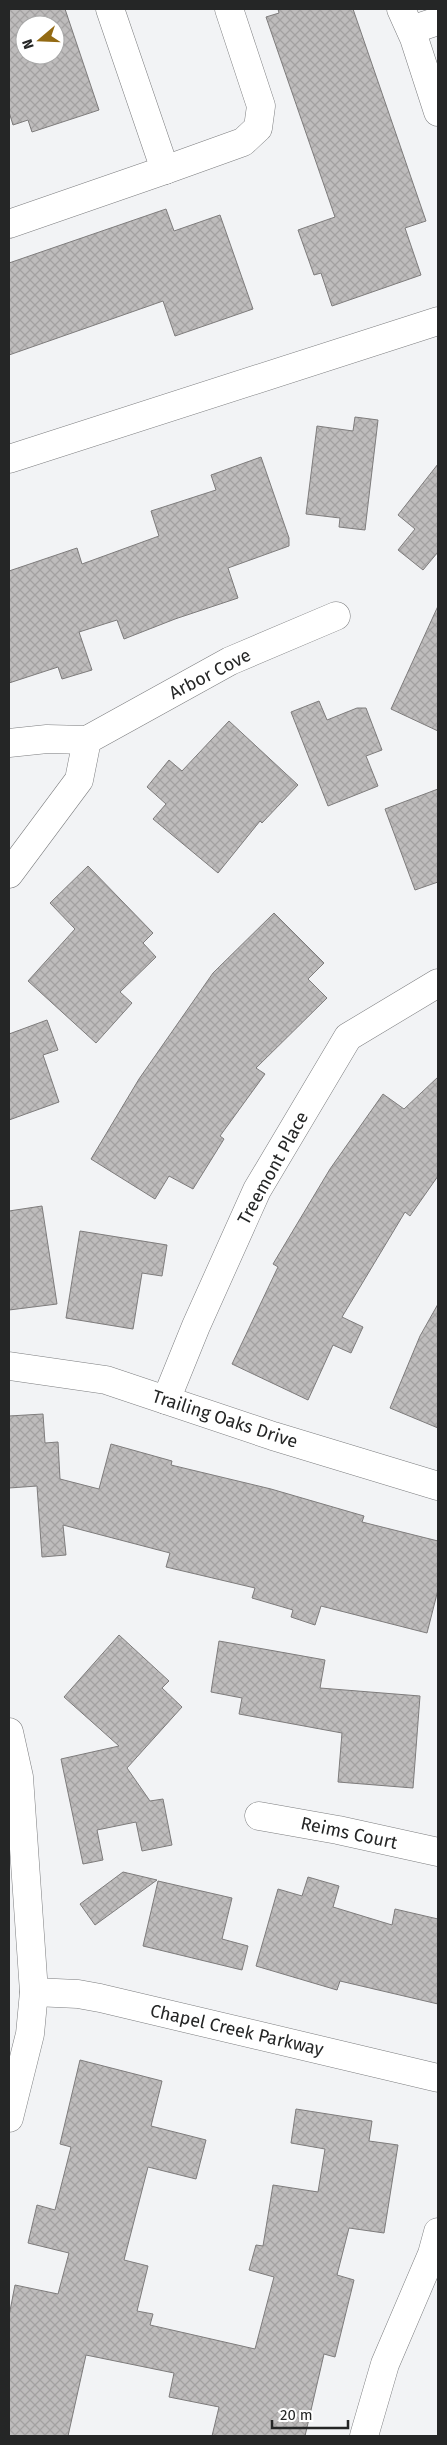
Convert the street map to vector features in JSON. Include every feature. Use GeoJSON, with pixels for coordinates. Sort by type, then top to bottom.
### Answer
{"type":"FeatureCollection","features":[{"type":"Feature","properties":{"kind":"street"},"geometry":{"type":"LineString","coordinates":[[110,9],[166,170]]}},
{"type":"Feature","properties":{"kind":"street"},"geometry":{"type":"LineString","coordinates":[[9,224],[244,142],[258,128],[261,106],[229,9]]}},
{"type":"Feature","properties":{"kind":"street"},"geometry":{"type":"LineString","coordinates":[[438,21],[406,19],[438,112]]}},
{"type":"Feature","properties":{"kind":"street"},"geometry":{"type":"LineString","coordinates":[[9,459],[438,321]]}},
{"type":"Feature","properties":{"kind":"street","name":"Arbor Cove"},"geometry":{"type":"LineString","coordinates":[[87,740],[230,662],[336,616]]}},
{"type":"Feature","properties":{"kind":"street"},"geometry":{"type":"LineString","coordinates":[[9,743],[47,739],[87,740],[79,780],[9,874]]}},
{"type":"Feature","properties":{"kind":"street","name":"Treemont Place"},"geometry":{"type":"LineString","coordinates":[[166,1400],[196,1326],[257,1190],[348,1037],[438,983]]}},
{"type":"Feature","properties":{"kind":"street","name":"Trailing Oaks Drive"},"geometry":{"type":"LineString","coordinates":[[9,1366],[106,1380],[273,1436],[438,1486]]}},
{"type":"Feature","properties":{"kind":"street"},"geometry":{"type":"LineString","coordinates":[[9,1732],[34,1992],[30,2034],[9,2118]]}},
{"type":"Feature","properties":{"kind":"street","name":"Reims Court"},"geometry":{"type":"LineString","coordinates":[[259,1816],[338,1830],[438,1852]]}},
{"type":"Feature","properties":{"kind":"street","name":"Chapel Creek Parkway"},"geometry":{"type":"LineString","coordinates":[[34,1992],[78,1994],[100,1998],[438,2078]]}},
{"type":"Feature","properties":{"kind":"street"},"geometry":{"type":"LineString","coordinates":[[364,2436],[385,2364],[432,2254],[438,2232]]}},
{"type":"Feature","properties":{"kind":"building"},"geometry":{"type":"Polygon","coordinates":[[[9,9],[65,9],[99,110],[32,132],[28,120],[13,125],[9,112],[9,9]]]}},
{"type":"Feature","properties":{"kind":"building"},"geometry":{"type":"Polygon","coordinates":[[[278,9],[353,9],[426,221],[405,228],[421,275],[332,306],[321,273],[314,275],[298,230],[335,217],[266,17],[279,13],[278,9]]]}},
{"type":"Feature","properties":{"kind":"building"},"geometry":{"type":"Polygon","coordinates":[[[166,209],[174,231],[220,215],[253,309],[175,336],[163,301],[9,355],[9,263],[166,209]]]}},
{"type":"Feature","properties":{"kind":"building"},"geometry":{"type":"Polygon","coordinates":[[[355,417],[378,420],[365,530],[339,527],[340,518],[306,514],[317,426],[353,431],[355,417]]]}},
{"type":"Feature","properties":{"kind":"building"},"geometry":{"type":"Polygon","coordinates":[[[261,457],[289,538],[289,546],[228,568],[238,598],[175,619],[124,639],[117,620],[79,632],[92,670],[62,679],[58,667],[9,683],[9,571],[77,548],[82,564],[159,536],[151,511],[216,490],[211,475],[261,457]]]}},
{"type":"Feature","properties":{"kind":"building"},"geometry":{"type":"Polygon","coordinates":[[[438,464],[438,552],[423,570],[398,550],[415,529],[398,515],[438,464]]]}},
{"type":"Feature","properties":{"kind":"building"},"geometry":{"type":"Polygon","coordinates":[[[438,606],[438,731],[391,709],[438,606]]]}},
{"type":"Feature","properties":{"kind":"building"},"geometry":{"type":"Polygon","coordinates":[[[319,701],[327,720],[357,708],[366,708],[382,750],[366,756],[378,786],[328,806],[291,712],[319,701]]]}},
{"type":"Feature","properties":{"kind":"building"},"geometry":{"type":"Polygon","coordinates":[[[229,721],[298,785],[262,823],[260,821],[218,873],[153,819],[166,804],[147,787],[169,760],[182,771],[229,721]]]}},
{"type":"Feature","properties":{"kind":"building"},"geometry":{"type":"Polygon","coordinates":[[[438,789],[438,882],[415,890],[385,809],[438,789]]]}},
{"type":"Feature","properties":{"kind":"building"},"geometry":{"type":"Polygon","coordinates":[[[88,866],[153,933],[143,943],[156,957],[120,992],[132,1003],[96,1043],[28,981],[75,929],[50,903],[88,866]]]}},
{"type":"Feature","properties":{"kind":"building"},"geometry":{"type":"Polygon","coordinates":[[[274,913],[324,963],[308,979],[327,998],[256,1068],[265,1074],[220,1136],[224,1139],[193,1189],[169,1176],[155,1199],[91,1159],[139,1079],[213,973],[274,913]]]}},
{"type":"Feature","properties":{"kind":"building"},"geometry":{"type":"Polygon","coordinates":[[[47,1020],[58,1050],[43,1055],[59,1102],[9,1120],[9,1034],[47,1020]]]}},
{"type":"Feature","properties":{"kind":"building"},"geometry":{"type":"Polygon","coordinates":[[[438,1077],[438,1176],[410,1216],[405,1212],[342,1317],[363,1327],[351,1353],[333,1345],[308,1400],[232,1364],[278,1267],[273,1264],[330,1169],[383,1094],[404,1109],[438,1077]]]}},
{"type":"Feature","properties":{"kind":"building"},"geometry":{"type":"Polygon","coordinates":[[[42,1206],[57,1304],[9,1310],[9,1211],[42,1206]]]}},
{"type":"Feature","properties":{"kind":"building"},"geometry":{"type":"Polygon","coordinates":[[[80,1231],[167,1245],[162,1276],[142,1273],[133,1329],[66,1318],[80,1231]]]}},
{"type":"Feature","properties":{"kind":"building"},"geometry":{"type":"Polygon","coordinates":[[[438,1304],[438,1428],[390,1408],[420,1336],[438,1304]]]}},
{"type":"Feature","properties":{"kind":"building"},"geometry":{"type":"Polygon","coordinates":[[[43,1414],[45,1443],[58,1442],[60,1479],[99,1489],[111,1444],[172,1461],[171,1465],[271,1489],[364,1516],[362,1522],[438,1541],[438,1590],[427,1633],[321,1606],[315,1625],[291,1617],[293,1610],[252,1598],[255,1588],[166,1567],[170,1553],[63,1525],[66,1555],[42,1557],[37,1486],[9,1488],[9,1416],[43,1414]]]}},
{"type":"Feature","properties":{"kind":"building"},"geometry":{"type":"Polygon","coordinates":[[[119,1635],[169,1681],[162,1688],[182,1707],[127,1768],[150,1801],[163,1799],[172,1845],[142,1851],[136,1822],[97,1830],[103,1860],[83,1864],[61,1759],[119,1746],[64,1697],[119,1635]]]}},
{"type":"Feature","properties":{"kind":"building"},"geometry":{"type":"Polygon","coordinates":[[[219,1641],[325,1660],[320,1688],[420,1696],[413,1788],[338,1782],[342,1733],[239,1714],[242,1698],[211,1692],[219,1641]]]}},
{"type":"Feature","properties":{"kind":"building"},"geometry":{"type":"Polygon","coordinates":[[[123,1872],[157,1880],[95,1925],[80,1904],[123,1872]]]}},
{"type":"Feature","properties":{"kind":"building"},"geometry":{"type":"Polygon","coordinates":[[[308,1877],[339,1886],[333,1907],[392,1925],[395,1909],[438,1919],[438,2004],[340,1981],[337,1990],[256,1966],[278,1889],[302,1896],[308,1877]]]}},
{"type":"Feature","properties":{"kind":"building"},"geometry":{"type":"Polygon","coordinates":[[[158,1881],[232,1898],[222,1939],[248,1946],[242,1970],[143,1946],[158,1881]]]}},
{"type":"Feature","properties":{"kind":"building"},"geometry":{"type":"Polygon","coordinates":[[[80,2060],[162,2081],[151,2126],[206,2140],[196,2179],[148,2167],[124,2260],[148,2266],[137,2311],[153,2314],[150,2325],[255,2349],[274,2277],[249,2270],[256,2245],[263,2246],[273,2185],[318,2192],[325,2149],[291,2143],[296,2109],[372,2121],[369,2141],[398,2145],[384,2233],[349,2228],[337,2275],[354,2280],[335,2357],[324,2354],[305,2436],[212,2436],[219,2407],[169,2397],[174,2373],[86,2355],[68,2436],[9,2436],[9,2316],[15,2285],[58,2294],[69,2253],[28,2243],[37,2205],[55,2210],[71,2147],[60,2144],[80,2060]]]}}]}
